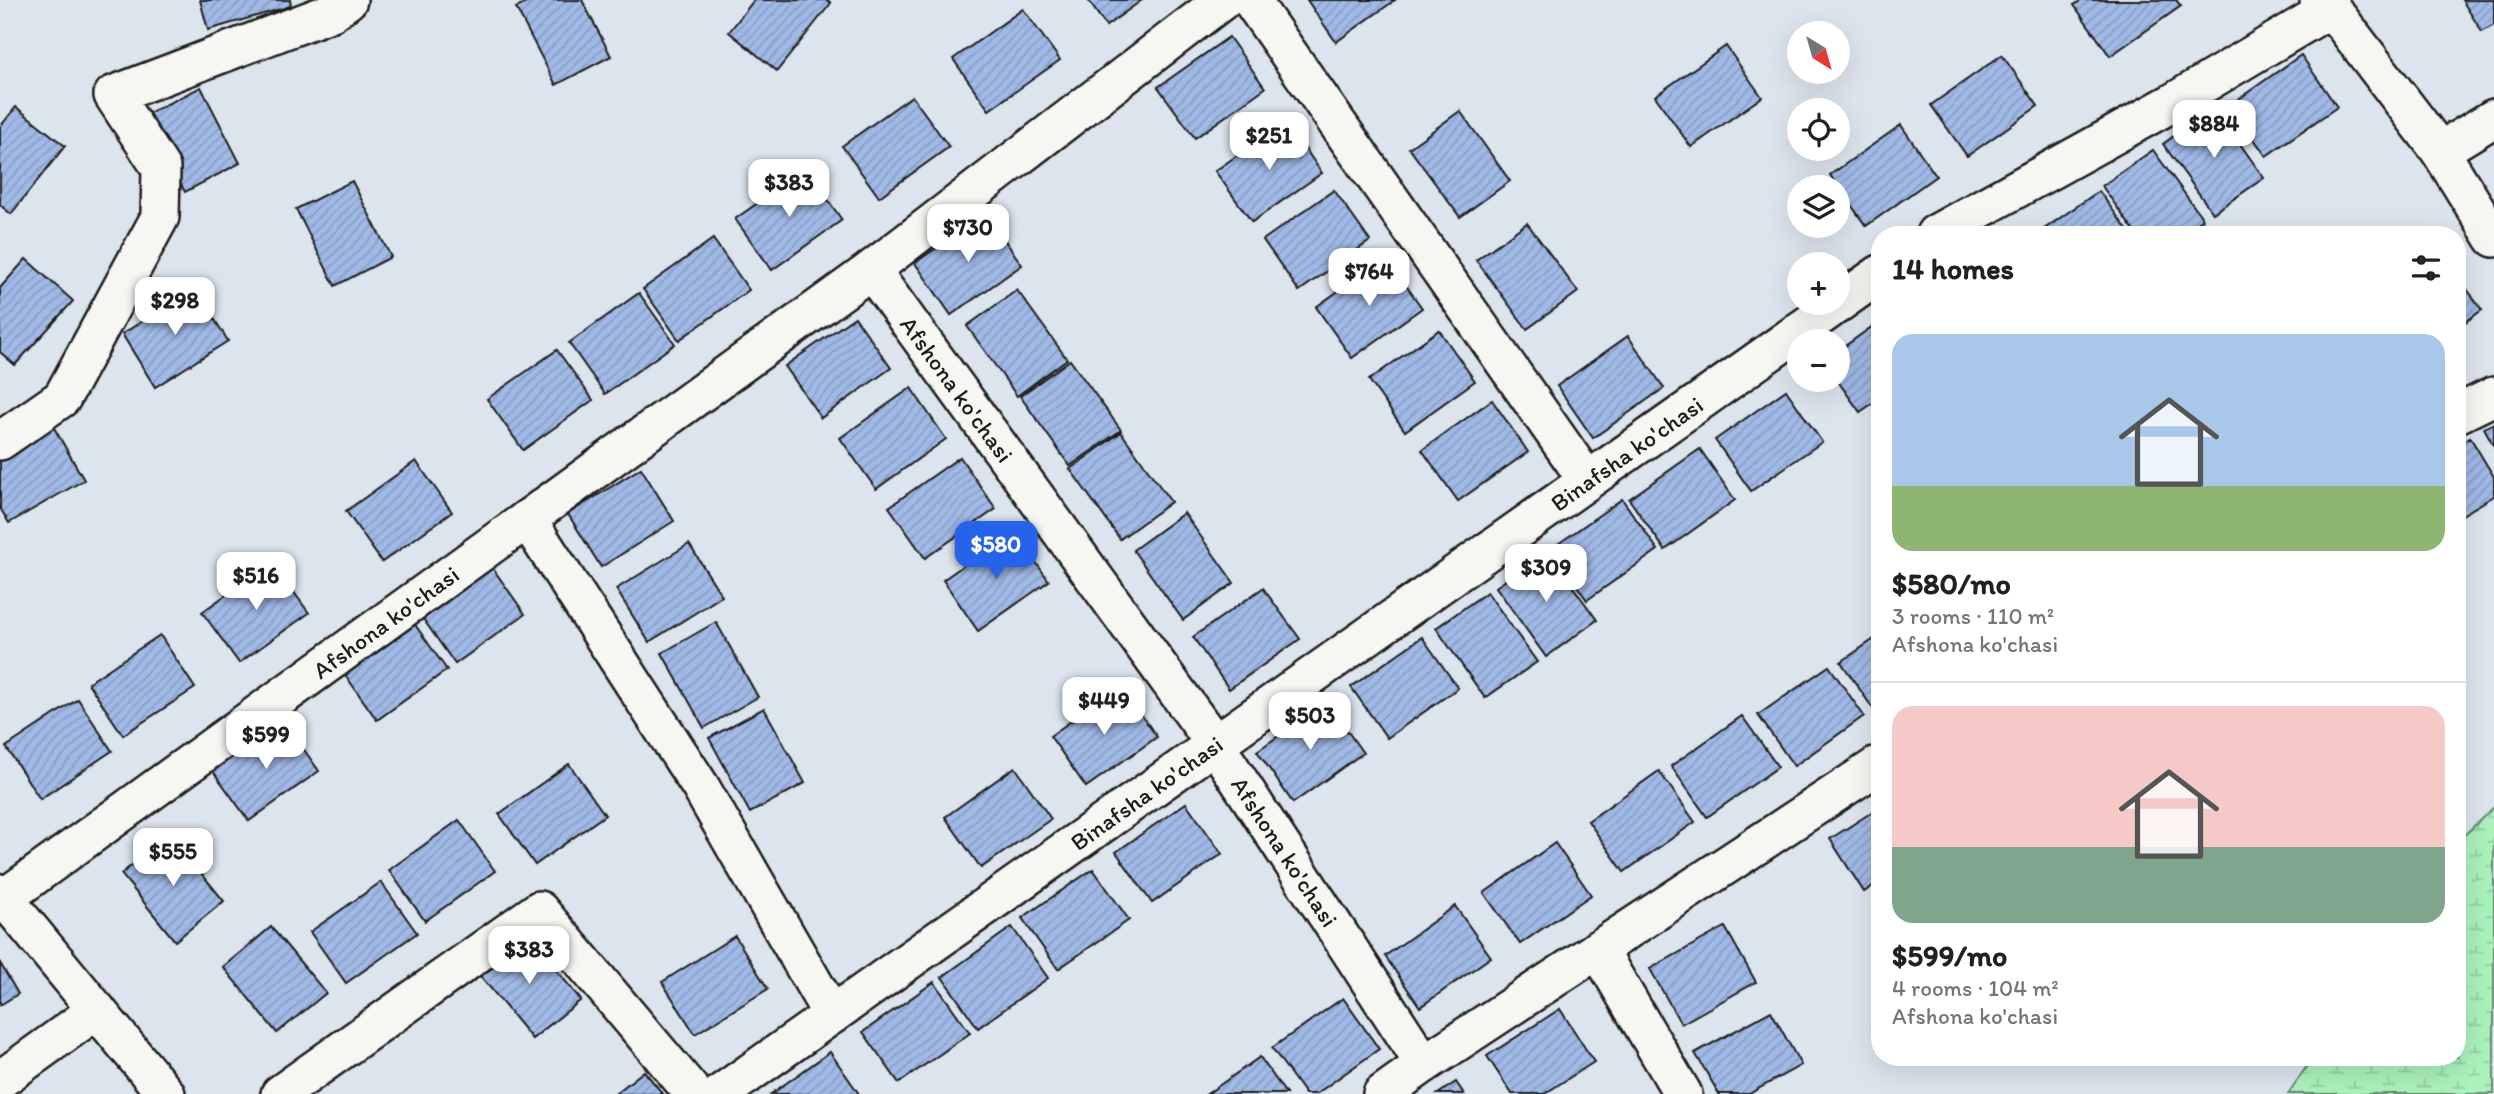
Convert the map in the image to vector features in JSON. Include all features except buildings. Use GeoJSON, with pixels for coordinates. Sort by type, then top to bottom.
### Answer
{"type":"FeatureCollection","features":[{"type":"Feature","properties":{"kind":"street"},"geometry":{"type":"LineString","coordinates":[[0,441],[62,398],[160,217],[161,168],[113,95],[332,12],[348,0]]}},
{"type":"Feature","properties":{"kind":"street","name":"Afshona ko'chasi"},"geometry":{"type":"LineString","coordinates":[[2,895],[871,270],[1223,0]]}},
{"type":"Feature","properties":{"kind":"street"},"geometry":{"type":"LineString","coordinates":[[1251,0],[1587,481]]}},
{"type":"Feature","properties":{"kind":"street"},"geometry":{"type":"LineString","coordinates":[[1949,226],[2172,103],[2325,4],[2440,151],[2494,238]]}},
{"type":"Feature","properties":{"kind":"street"},"geometry":{"type":"LineString","coordinates":[[2440,151],[2494,118]]}},
{"type":"Feature","properties":{"kind":"street","name":"Afshona ko'chasi"},"geometry":{"type":"LineString","coordinates":[[871,270],[1215,744],[1424,1064]]}},
{"type":"Feature","properties":{"kind":"street","name":"Binafsha ko'chasi"},"geometry":{"type":"LineString","coordinates":[[720,1094],[1871,280]]}},
{"type":"Feature","properties":{"kind":"street"},"geometry":{"type":"LineString","coordinates":[[2466,410],[2494,396]]}},
{"type":"Feature","properties":{"kind":"street"},"geometry":{"type":"LineString","coordinates":[[527,519],[700,786],[832,1015]]}},
{"type":"Feature","properties":{"kind":"street"},"geometry":{"type":"LineString","coordinates":[[1382,1094],[1871,770]]}},
{"type":"Feature","properties":{"kind":"street"},"geometry":{"type":"LineString","coordinates":[[2,895],[166,1094]]}},
{"type":"Feature","properties":{"kind":"street"},"geometry":{"type":"LineString","coordinates":[[280,1094],[539,910],[694,1094]]}},
{"type":"Feature","properties":{"kind":"street"},"geometry":{"type":"LineString","coordinates":[[1598,949],[1683,1094]]}},
{"type":"Feature","properties":{"kind":"street"},"geometry":{"type":"LineString","coordinates":[[0,1080],[97,1010]]}},
{"type":"Feature","properties":{"kind":"green space"},"geometry":{"type":"Polygon","coordinates":[[[2494,807],[2494,1094],[2288,1094],[2307,1066],[2466,1066],[2466,833],[2494,807]]]}}]}
